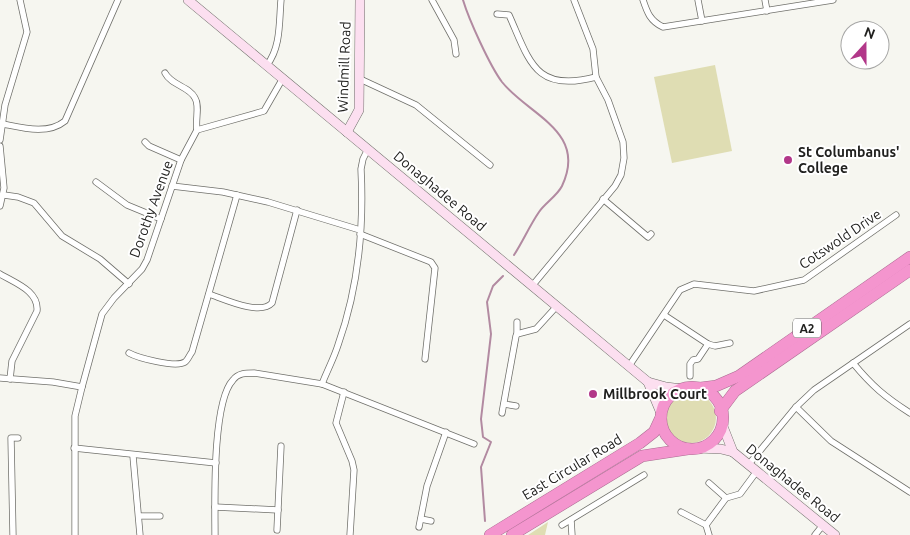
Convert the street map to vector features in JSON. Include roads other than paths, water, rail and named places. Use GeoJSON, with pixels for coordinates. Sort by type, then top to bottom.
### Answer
{"type":"FeatureCollection","features":[{"type":"Feature","properties":{"kind":"highway","name":"A2"},"geometry":{"type":"LineString","coordinates":[[682,389],[716,386],[739,376],[910,257]]}},
{"type":"Feature","properties":{"kind":"highway","name":"A2"},"geometry":{"type":"LineString","coordinates":[[720,411],[735,391],[910,270]]}},
{"type":"Feature","properties":{"kind":"highway"},"geometry":{"type":"LineString","coordinates":[[682,389],[668,398],[661,415],[662,426],[672,442],[693,448],[713,440],[722,424],[720,411],[714,396],[700,388]]}},
{"type":"Feature","properties":{"kind":"highway","name":"East Circular Road"},"geometry":{"type":"LineString","coordinates":[[490,535],[640,443],[654,432],[661,415]]}},
{"type":"Feature","properties":{"kind":"highway","name":"East Circular Road"},"geometry":{"type":"LineString","coordinates":[[512,535],[642,456],[693,448]]}},
{"type":"Feature","properties":{"kind":"main road","name":"Donaghadee Road"},"geometry":{"type":"LineString","coordinates":[[188,0],[648,382],[666,388],[682,389]]}},
{"type":"Feature","properties":{"kind":"main road","name":"Windmill Road"},"geometry":{"type":"LineString","coordinates":[[348,132],[359,110],[360,0]]}},
{"type":"Feature","properties":{"kind":"main road"},"geometry":{"type":"LineString","coordinates":[[648,382],[661,415]]}},
{"type":"Feature","properties":{"kind":"main road","name":"Donaghadee Road"},"geometry":{"type":"LineString","coordinates":[[722,424],[733,452]]}},
{"type":"Feature","properties":{"kind":"main road","name":"Donaghadee Road"},"geometry":{"type":"LineString","coordinates":[[693,448],[721,449],[733,452],[835,535]]}},
{"type":"Feature","properties":{"kind":"street"},"geometry":{"type":"LineString","coordinates":[[0,140],[11,82],[27,32],[20,0]]}},
{"type":"Feature","properties":{"kind":"street"},"geometry":{"type":"LineString","coordinates":[[2,124],[50,128],[58,127],[65,121],[118,0]]}},
{"type":"Feature","properties":{"kind":"street"},"geometry":{"type":"LineString","coordinates":[[267,65],[274,54],[278,40],[281,0]]}},
{"type":"Feature","properties":{"kind":"street"},"geometry":{"type":"LineString","coordinates":[[432,0],[454,40],[456,54]]}},
{"type":"Feature","properties":{"kind":"street"},"geometry":{"type":"LineString","coordinates":[[532,286],[622,175],[624,158],[622,142],[608,100],[596,77],[593,49],[574,0]]}},
{"type":"Feature","properties":{"kind":"street"},"geometry":{"type":"LineString","coordinates":[[643,0],[649,16],[656,24],[663,26],[833,0]]}},
{"type":"Feature","properties":{"kind":"street"},"geometry":{"type":"LineString","coordinates":[[698,0],[702,21]]}},
{"type":"Feature","properties":{"kind":"street"},"geometry":{"type":"LineString","coordinates":[[765,0],[767,11]]}},
{"type":"Feature","properties":{"kind":"street"},"geometry":{"type":"LineString","coordinates":[[498,14],[509,15],[530,60],[545,77],[565,82],[596,77]]}},
{"type":"Feature","properties":{"kind":"street"},"geometry":{"type":"LineString","coordinates":[[165,73],[168,79],[195,96],[197,130],[264,111],[283,78]]}},
{"type":"Feature","properties":{"kind":"street"},"geometry":{"type":"LineString","coordinates":[[360,79],[416,105],[490,164]]}},
{"type":"Feature","properties":{"kind":"street","name":"Dorothy Avenue"},"geometry":{"type":"LineString","coordinates":[[75,535],[75,416],[99,320],[114,298],[147,260],[181,160],[197,130]]}},
{"type":"Feature","properties":{"kind":"street"},"geometry":{"type":"LineString","coordinates":[[145,142],[149,146],[181,160]]}},
{"type":"Feature","properties":{"kind":"street"},"geometry":{"type":"LineString","coordinates":[[0,146],[4,195],[0,206]]}},
{"type":"Feature","properties":{"kind":"street"},"geometry":{"type":"LineString","coordinates":[[322,384],[346,319],[354,287],[360,232],[363,159],[368,149]]}},
{"type":"Feature","properties":{"kind":"street"},"geometry":{"type":"LineString","coordinates":[[96,182],[127,206],[161,219]]}},
{"type":"Feature","properties":{"kind":"street"},"geometry":{"type":"LineString","coordinates":[[172,186],[237,195],[297,210],[360,232],[431,262],[435,268],[425,359]]}},
{"type":"Feature","properties":{"kind":"street"},"geometry":{"type":"LineString","coordinates":[[4,195],[18,197],[34,203],[62,236],[100,259],[128,284]]}},
{"type":"Feature","properties":{"kind":"street"},"geometry":{"type":"LineString","coordinates":[[129,353],[139,358],[178,364],[185,362],[192,352],[237,195]]}},
{"type":"Feature","properties":{"kind":"street"},"geometry":{"type":"LineString","coordinates":[[603,199],[648,237],[651,234]]}},
{"type":"Feature","properties":{"kind":"street"},"geometry":{"type":"LineString","coordinates":[[209,294],[254,308],[262,309],[269,306],[272,303],[297,210]]}},
{"type":"Feature","properties":{"kind":"street","name":"Cotswold Drive"},"geometry":{"type":"LineString","coordinates":[[629,366],[680,290],[687,286],[704,285],[754,291],[804,280],[896,215]]}},
{"type":"Feature","properties":{"kind":"street"},"geometry":{"type":"LineString","coordinates":[[0,274],[33,295],[38,304],[37,311],[12,361],[10,379]]}},
{"type":"Feature","properties":{"kind":"street"},"geometry":{"type":"LineString","coordinates":[[517,334],[536,329],[557,306]]}},
{"type":"Feature","properties":{"kind":"street"},"geometry":{"type":"LineString","coordinates":[[664,315],[708,344],[714,346],[730,343]]}},
{"type":"Feature","properties":{"kind":"street"},"geometry":{"type":"LineString","coordinates":[[502,413],[517,334],[517,322]]}},
{"type":"Feature","properties":{"kind":"street"},"geometry":{"type":"LineString","coordinates":[[749,464],[796,407],[814,390],[910,324]]}},
{"type":"Feature","properties":{"kind":"street"},"geometry":{"type":"LineString","coordinates":[[690,376],[690,358],[698,359],[708,344]]}},
{"type":"Feature","properties":{"kind":"street"},"geometry":{"type":"LineString","coordinates":[[852,363],[865,380],[885,397],[910,413]]}},
{"type":"Feature","properties":{"kind":"street"},"geometry":{"type":"LineString","coordinates":[[215,535],[218,435],[226,391],[233,378],[243,373],[254,373],[322,384],[474,444]]}},
{"type":"Feature","properties":{"kind":"street"},"geometry":{"type":"LineString","coordinates":[[0,378],[53,382],[82,387]]}},
{"type":"Feature","properties":{"kind":"street"},"geometry":{"type":"LineString","coordinates":[[344,392],[336,423],[354,470],[350,535]]}},
{"type":"Feature","properties":{"kind":"street"},"geometry":{"type":"LineString","coordinates":[[504,404],[516,406]]}},
{"type":"Feature","properties":{"kind":"street"},"geometry":{"type":"LineString","coordinates":[[796,407],[831,441],[910,492]]}},
{"type":"Feature","properties":{"kind":"street"},"geometry":{"type":"LineString","coordinates":[[419,527],[427,486],[446,432]]}},
{"type":"Feature","properties":{"kind":"street"},"geometry":{"type":"LineString","coordinates":[[13,535],[11,438],[18,438]]}},
{"type":"Feature","properties":{"kind":"street"},"geometry":{"type":"LineString","coordinates":[[277,530],[281,446]]}},
{"type":"Feature","properties":{"kind":"street"},"geometry":{"type":"LineString","coordinates":[[74,448],[133,456],[216,463]]}},
{"type":"Feature","properties":{"kind":"street"},"geometry":{"type":"LineString","coordinates":[[133,456],[140,535]]}},
{"type":"Feature","properties":{"kind":"street"},"geometry":{"type":"LineString","coordinates":[[706,525],[726,498],[740,494],[757,471]]}},
{"type":"Feature","properties":{"kind":"street"},"geometry":{"type":"LineString","coordinates":[[562,525],[644,475]]}},
{"type":"Feature","properties":{"kind":"street"},"geometry":{"type":"LineString","coordinates":[[710,483],[726,498]]}},
{"type":"Feature","properties":{"kind":"street"},"geometry":{"type":"LineString","coordinates":[[215,507],[278,510]]}},
{"type":"Feature","properties":{"kind":"street"},"geometry":{"type":"LineString","coordinates":[[681,512],[706,525],[709,535]]}},
{"type":"Feature","properties":{"kind":"street"},"geometry":{"type":"LineString","coordinates":[[139,516],[160,516]]}},
{"type":"Feature","properties":{"kind":"street"},"geometry":{"type":"LineString","coordinates":[[421,519],[430,521]]}},
{"type":"Feature","properties":{"kind":"street"},"geometry":{"type":"LineString","coordinates":[[571,520],[572,535]]}},
{"type":"Feature","properties":{"kind":"street"},"geometry":{"type":"LineString","coordinates":[[815,535],[823,525]]}},
{"type":"Feature","properties":{"kind":"waterway"},"geometry":{"type":"LineString","coordinates":[[463,0],[480,42],[502,82],[513,94],[551,126],[561,138],[567,151],[568,167],[562,186],[539,212],[514,255]]}},
{"type":"Feature","properties":{"kind":"waterway"},"geometry":{"type":"LineString","coordinates":[[485,521],[481,467],[491,442],[483,437],[481,419],[491,334],[487,302],[493,286],[503,276]]}},
{"type":"Feature","properties":{"kind":"place","name":"St Columbanus' College"},"geometry":{"type":"Point","coordinates":[788,160]}},
{"type":"Feature","properties":{"kind":"place","name":"Millbrook Court"},"geometry":{"type":"Point","coordinates":[593,394]}}]}
